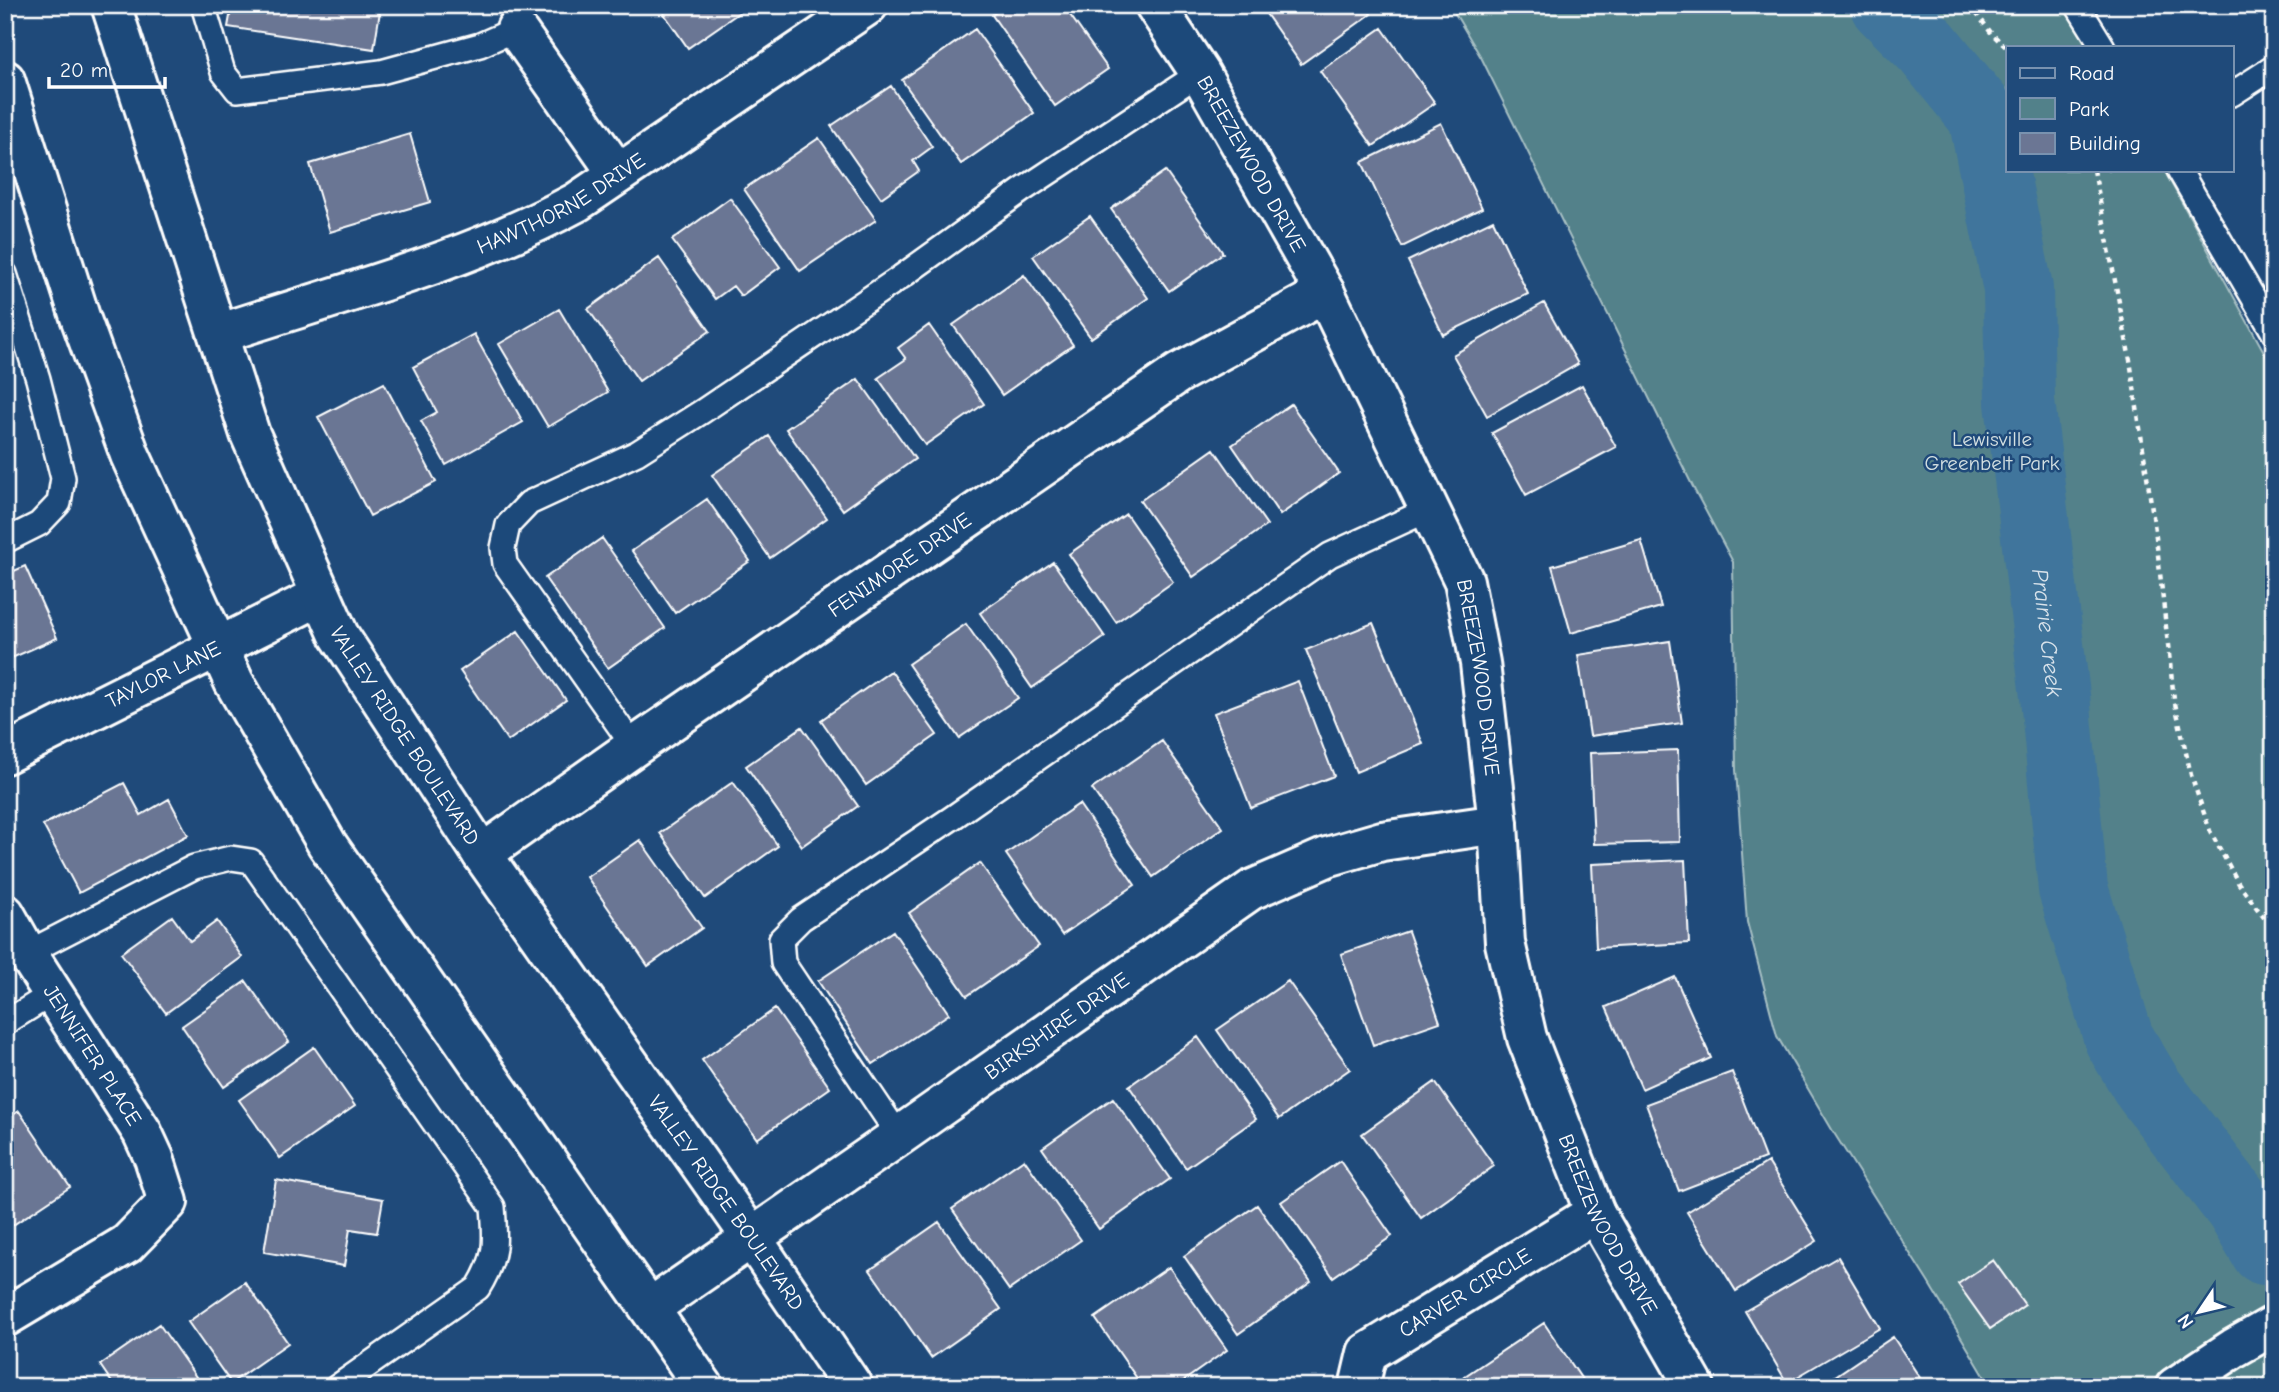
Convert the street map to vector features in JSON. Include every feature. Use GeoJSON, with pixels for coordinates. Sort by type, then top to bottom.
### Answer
{"type":"FeatureCollection","features":[{"type":"Feature","properties":{"kind":"street","name":"VALLEY RIDGE BOULEVARD"},"geometry":{"type":"LineString","coordinates":[[111,5],[250,434],[339,635],[482,855],[751,1237],[853,1387]]}},
{"type":"Feature","properties":{"kind":"street","name":"BREEZEWOOD DRIVE"},"geometry":{"type":"LineString","coordinates":[[1154,5],[1200,73],[1325,293],[1464,581],[1480,663],[1498,824],[1505,943],[1527,1038],[1595,1213],[1695,1387]]}},
{"type":"Feature","properties":{"kind":"street","name":"HAWTHORNE DRIVE"},"geometry":{"type":"LineString","coordinates":[[218,334],[474,250],[533,226],[577,202],[864,7]]}},
{"type":"Feature","properties":{"kind":"street"},"geometry":{"type":"LineString","coordinates":[[516,29],[618,174]]}},
{"type":"Feature","properties":{"kind":"street"},"geometry":{"type":"LineString","coordinates":[[5,80],[80,317],[125,443],[241,693],[327,844],[704,1387]]}},
{"type":"Feature","properties":{"kind":"street","name":"FENIMORE DRIVE"},"geometry":{"type":"LineString","coordinates":[[482,855],[634,747],[1179,373],[1325,293]]}},
{"type":"Feature","properties":{"kind":"street","name":"TAYLOR LANE"},"geometry":{"type":"LineString","coordinates":[[5,754],[320,596]]}},
{"type":"Feature","properties":{"kind":"street","name":"BIRKSHIRE DRIVE"},"geometry":{"type":"LineString","coordinates":[[650,1308],[1251,890],[1327,858],[1382,841],[1498,824]]}},
{"type":"Feature","properties":{"kind":"street","name":"JENNIFER PLACE"},"geometry":{"type":"LineString","coordinates":[[5,914],[52,993],[142,1132],[154,1158],[168,1202],[127,1244],[5,1317]]}},
{"type":"Feature","properties":{"kind":"street","name":"CARVER CIRCLE"},"geometry":{"type":"LineString","coordinates":[[1359,1387],[1367,1353],[1595,1213]]}},
{"type":"Feature","properties":{"kind":"street"},"geometry":{"type":"LineString","coordinates":[[2175,1387],[2274,1325]]}},
{"type":"Feature","properties":{"kind":"lane"},"geometry":{"type":"LineString","coordinates":[[203,5],[223,72],[237,90],[381,72],[480,45],[516,29]]}},
{"type":"Feature","properties":{"kind":"lane"},"geometry":{"type":"LineString","coordinates":[[2077,5],[2102,46]]}},
{"type":"Feature","properties":{"kind":"lane"},"geometry":{"type":"LineString","coordinates":[[2234,93],[2274,68]]}},
{"type":"Feature","properties":{"kind":"lane"},"geometry":{"type":"LineString","coordinates":[[634,747],[505,564],[503,548],[508,526],[529,503],[637,453],[703,411],[901,277],[1021,191],[1200,73]]}},
{"type":"Feature","properties":{"kind":"lane"},"geometry":{"type":"LineString","coordinates":[[2180,172],[2274,332]]}},
{"type":"Feature","properties":{"kind":"lane"},"geometry":{"type":"LineString","coordinates":[[5,274],[38,379],[63,478],[59,503],[40,524],[5,541]]}},
{"type":"Feature","properties":{"kind":"lane"},"geometry":{"type":"LineString","coordinates":[[899,1136],[783,963],[781,939],[801,919],[952,818],[1330,555],[1430,509]]}},
{"type":"Feature","properties":{"kind":"lane"},"geometry":{"type":"LineString","coordinates":[[27,953],[194,867],[231,858],[251,861],[493,1208],[496,1241],[490,1268],[478,1288],[337,1387]]}},
{"type":"Feature","properties":{"kind":"lane"},"geometry":{"type":"LineString","coordinates":[[5,1023],[52,993]]}},
{"type":"Feature","properties":{"kind":"path"},"geometry":{"type":"LineString","coordinates":[[1970,5],[1992,34],[2006,47]]}},
{"type":"Feature","properties":{"kind":"path"},"geometry":{"type":"LineString","coordinates":[[2094,172],[2130,360],[2174,699],[2191,775],[2210,831],[2239,884],[2274,931]]}},
{"type":"Feature","properties":{"kind":"green space","name":"Lewisville Greenbelt Park"},"geometry":{"type":"Polygon","coordinates":[[[1450,5],[2066,5],[2091,46],[2006,46],[2006,172],[2165,172],[2274,370],[2274,1387],[1991,1387],[1834,1133],[1777,1036],[1747,922],[1736,770],[1733,562],[1695,491],[1482,59],[1450,5]]]}},
{"type":"Feature","properties":{"kind":"building"},"geometry":{"type":"Polygon","coordinates":[[[232,5],[381,5],[374,49],[228,27],[232,5]]]}},
{"type":"Feature","properties":{"kind":"building"},"geometry":{"type":"Polygon","coordinates":[[[658,5],[750,5],[688,48],[658,5]]]}},
{"type":"Feature","properties":{"kind":"building"},"geometry":{"type":"Polygon","coordinates":[[[1006,5],[1063,5],[1108,69],[1055,106],[992,15],[1006,5]]]}},
{"type":"Feature","properties":{"kind":"building"},"geometry":{"type":"Polygon","coordinates":[[[1260,5],[1365,5],[1371,14],[1301,64],[1260,5]]]}},
{"type":"Feature","properties":{"kind":"building"},"geometry":{"type":"Polygon","coordinates":[[[1382,28],[1435,103],[1373,146],[1320,71],[1382,28]]]}},
{"type":"Feature","properties":{"kind":"building"},"geometry":{"type":"Polygon","coordinates":[[[975,29],[1034,113],[961,164],[902,80],[975,29]]]}},
{"type":"Feature","properties":{"kind":"building"},"geometry":{"type":"Polygon","coordinates":[[[891,86],[932,147],[913,161],[919,171],[881,198],[831,126],[891,86]]]}},
{"type":"Feature","properties":{"kind":"building"},"geometry":{"type":"Polygon","coordinates":[[[1441,123],[1482,208],[1402,247],[1362,162],[1441,123]]]}},
{"type":"Feature","properties":{"kind":"building"},"geometry":{"type":"Polygon","coordinates":[[[410,134],[430,202],[330,232],[310,164],[410,134]]]}},
{"type":"Feature","properties":{"kind":"building"},"geometry":{"type":"Polygon","coordinates":[[[819,138],[876,220],[800,271],[744,189],[819,138]]]}},
{"type":"Feature","properties":{"kind":"building"},"geometry":{"type":"Polygon","coordinates":[[[1165,171],[1223,253],[1169,291],[1111,209],[1165,171]]]}},
{"type":"Feature","properties":{"kind":"building"},"geometry":{"type":"Polygon","coordinates":[[[730,198],[780,267],[741,296],[733,286],[715,299],[672,240],[730,198]]]}},
{"type":"Feature","properties":{"kind":"building"},"geometry":{"type":"Polygon","coordinates":[[[1090,216],[1148,298],[1091,338],[1033,256],[1090,216]]]}},
{"type":"Feature","properties":{"kind":"building"},"geometry":{"type":"Polygon","coordinates":[[[1493,220],[1528,294],[1443,335],[1408,261],[1493,220]]]}},
{"type":"Feature","properties":{"kind":"building"},"geometry":{"type":"Polygon","coordinates":[[[659,258],[710,331],[639,381],[588,309],[659,258]]]}},
{"type":"Feature","properties":{"kind":"building"},"geometry":{"type":"Polygon","coordinates":[[[1024,275],[1073,345],[1002,395],[953,325],[1024,275]]]}},
{"type":"Feature","properties":{"kind":"building"},"geometry":{"type":"Polygon","coordinates":[[[1544,303],[1578,364],[1487,416],[1453,355],[1544,303]]]}},
{"type":"Feature","properties":{"kind":"building"},"geometry":{"type":"Polygon","coordinates":[[[559,309],[608,392],[548,427],[499,344],[559,309]]]}},
{"type":"Feature","properties":{"kind":"building"},"geometry":{"type":"Polygon","coordinates":[[[929,325],[984,404],[925,445],[878,378],[906,359],[898,348],[929,325]]]}},
{"type":"Feature","properties":{"kind":"building"},"geometry":{"type":"Polygon","coordinates":[[[474,334],[523,422],[446,465],[421,421],[437,412],[413,367],[474,334]]]}},
{"type":"Feature","properties":{"kind":"building"},"geometry":{"type":"Polygon","coordinates":[[[858,379],[915,459],[843,510],[786,429],[858,379]]]}},
{"type":"Feature","properties":{"kind":"building"},"geometry":{"type":"Polygon","coordinates":[[[384,383],[436,482],[370,516],[318,417],[384,383]]]}},
{"type":"Feature","properties":{"kind":"building"},"geometry":{"type":"Polygon","coordinates":[[[1582,385],[1616,447],[1526,495],[1492,433],[1582,385]]]}},
{"type":"Feature","properties":{"kind":"building"},"geometry":{"type":"Polygon","coordinates":[[[1291,404],[1339,473],[1280,515],[1232,445],[1291,404]]]}},
{"type":"Feature","properties":{"kind":"building"},"geometry":{"type":"Polygon","coordinates":[[[769,436],[827,518],[770,558],[712,475],[769,436]]]}},
{"type":"Feature","properties":{"kind":"building"},"geometry":{"type":"Polygon","coordinates":[[[1214,449],[1267,525],[1193,577],[1140,501],[1214,449]]]}},
{"type":"Feature","properties":{"kind":"building"},"geometry":{"type":"Polygon","coordinates":[[[707,499],[750,561],[675,613],[632,551],[707,499]]]}},
{"type":"Feature","properties":{"kind":"building"},"geometry":{"type":"Polygon","coordinates":[[[1126,514],[1173,582],[1116,622],[1069,554],[1126,514]]]}},
{"type":"Feature","properties":{"kind":"building"},"geometry":{"type":"Polygon","coordinates":[[[602,538],[665,628],[608,668],[545,578],[602,538]]]}},
{"type":"Feature","properties":{"kind":"building"},"geometry":{"type":"Polygon","coordinates":[[[1641,540],[1661,607],[1571,633],[1552,566],[1641,540]]]}},
{"type":"Feature","properties":{"kind":"building"},"geometry":{"type":"Polygon","coordinates":[[[1053,562],[1105,637],[1032,688],[980,613],[1053,562]]]}},
{"type":"Feature","properties":{"kind":"building"},"geometry":{"type":"Polygon","coordinates":[[[25,566],[57,638],[5,661],[5,575],[25,566]]]}},
{"type":"Feature","properties":{"kind":"building"},"geometry":{"type":"Polygon","coordinates":[[[1373,623],[1423,744],[1356,772],[1306,650],[1373,623]]]}},
{"type":"Feature","properties":{"kind":"building"},"geometry":{"type":"Polygon","coordinates":[[[966,624],[1018,698],[959,738],[908,664],[966,624]]]}},
{"type":"Feature","properties":{"kind":"building"},"geometry":{"type":"Polygon","coordinates":[[[518,631],[566,700],[508,741],[460,671],[518,631]]]}},
{"type":"Feature","properties":{"kind":"building"},"geometry":{"type":"Polygon","coordinates":[[[1670,641],[1682,723],[1590,736],[1578,655],[1670,641]]]}},
{"type":"Feature","properties":{"kind":"building"},"geometry":{"type":"Polygon","coordinates":[[[891,671],[937,735],[866,785],[821,720],[891,671]]]}},
{"type":"Feature","properties":{"kind":"building"},"geometry":{"type":"Polygon","coordinates":[[[1298,681],[1334,776],[1251,808],[1214,713],[1298,681]]]}},
{"type":"Feature","properties":{"kind":"building"},"geometry":{"type":"Polygon","coordinates":[[[802,727],[858,806],[802,846],[746,766],[802,727]]]}},
{"type":"Feature","properties":{"kind":"building"},"geometry":{"type":"Polygon","coordinates":[[[1162,741],[1223,828],[1153,877],[1092,789],[1162,741]]]}},
{"type":"Feature","properties":{"kind":"building"},"geometry":{"type":"Polygon","coordinates":[[[1678,750],[1680,842],[1594,844],[1590,753],[1678,750]]]}},
{"type":"Feature","properties":{"kind":"building"},"geometry":{"type":"Polygon","coordinates":[[[733,782],[778,846],[705,898],[660,833],[733,782]]]}},
{"type":"Feature","properties":{"kind":"building"},"geometry":{"type":"Polygon","coordinates":[[[124,783],[141,815],[169,799],[188,835],[79,893],[43,825],[124,783]]]}},
{"type":"Feature","properties":{"kind":"building"},"geometry":{"type":"Polygon","coordinates":[[[1079,804],[1135,885],[1062,935],[1006,854],[1079,804]]]}},
{"type":"Feature","properties":{"kind":"building"},"geometry":{"type":"Polygon","coordinates":[[[640,840],[702,928],[648,966],[587,877],[640,840]]]}},
{"type":"Feature","properties":{"kind":"building"},"geometry":{"type":"Polygon","coordinates":[[[1685,860],[1689,943],[1596,948],[1592,864],[1685,860]]]}},
{"type":"Feature","properties":{"kind":"building"},"geometry":{"type":"Polygon","coordinates":[[[980,863],[1039,946],[967,996],[909,913],[980,863]]]}},
{"type":"Feature","properties":{"kind":"building"},"geometry":{"type":"Polygon","coordinates":[[[172,916],[190,941],[217,921],[242,957],[166,1013],[121,953],[172,916]]]}},
{"type":"Feature","properties":{"kind":"building"},"geometry":{"type":"Polygon","coordinates":[[[893,931],[949,1014],[873,1064],[818,981],[893,931]]]}},
{"type":"Feature","properties":{"kind":"building"},"geometry":{"type":"Polygon","coordinates":[[[1408,931],[1440,1022],[1373,1045],[1341,954],[1408,931]]]}},
{"type":"Feature","properties":{"kind":"building"},"geometry":{"type":"Polygon","coordinates":[[[1675,977],[1711,1058],[1642,1089],[1606,1007],[1675,977]]]}},
{"type":"Feature","properties":{"kind":"building"},"geometry":{"type":"Polygon","coordinates":[[[246,981],[289,1042],[224,1087],[182,1026],[246,981]]]}},
{"type":"Feature","properties":{"kind":"building"},"geometry":{"type":"Polygon","coordinates":[[[1288,981],[1350,1069],[1279,1119],[1217,1030],[1288,981]]]}},
{"type":"Feature","properties":{"kind":"building"},"geometry":{"type":"Polygon","coordinates":[[[775,1009],[830,1088],[757,1139],[702,1060],[775,1009]]]}},
{"type":"Feature","properties":{"kind":"building"},"geometry":{"type":"Polygon","coordinates":[[[1198,1037],[1256,1119],[1186,1168],[1129,1086],[1198,1037]]]}},
{"type":"Feature","properties":{"kind":"building"},"geometry":{"type":"Polygon","coordinates":[[[314,1047],[355,1106],[280,1158],[239,1100],[314,1047]]]}},
{"type":"Feature","properties":{"kind":"building"},"geometry":{"type":"Polygon","coordinates":[[[1732,1072],[1765,1158],[1679,1191],[1646,1104],[1732,1072]]]}},
{"type":"Feature","properties":{"kind":"building"},"geometry":{"type":"Polygon","coordinates":[[[1435,1082],[1494,1166],[1421,1218],[1362,1134],[1435,1082]]]}},
{"type":"Feature","properties":{"kind":"building"},"geometry":{"type":"Polygon","coordinates":[[[1113,1098],[1170,1179],[1099,1229],[1042,1148],[1113,1098]]]}},
{"type":"Feature","properties":{"kind":"building"},"geometry":{"type":"Polygon","coordinates":[[[19,1111],[70,1187],[10,1227],[5,1219],[5,1120],[19,1111]]]}},
{"type":"Feature","properties":{"kind":"building"},"geometry":{"type":"Polygon","coordinates":[[[1024,1159],[1081,1240],[1009,1290],[952,1209],[1024,1159]]]}},
{"type":"Feature","properties":{"kind":"building"},"geometry":{"type":"Polygon","coordinates":[[[1340,1161],[1392,1236],[1333,1277],[1281,1202],[1340,1161]]]}},
{"type":"Feature","properties":{"kind":"building"},"geometry":{"type":"Polygon","coordinates":[[[1768,1162],[1817,1241],[1736,1291],[1687,1212],[1768,1162]]]}},
{"type":"Feature","properties":{"kind":"building"},"geometry":{"type":"Polygon","coordinates":[[[276,1180],[383,1199],[377,1233],[350,1229],[344,1266],[264,1252],[276,1180]]]}},
{"type":"Feature","properties":{"kind":"building"},"geometry":{"type":"Polygon","coordinates":[[[1257,1205],[1311,1282],[1238,1334],[1184,1256],[1257,1205]]]}},
{"type":"Feature","properties":{"kind":"building"},"geometry":{"type":"Polygon","coordinates":[[[939,1222],[1001,1309],[931,1358],[870,1270],[939,1222]]]}},
{"type":"Feature","properties":{"kind":"building"},"geometry":{"type":"Polygon","coordinates":[[[1838,1257],[1880,1328],[1787,1383],[1745,1311],[1838,1257]]]}},
{"type":"Feature","properties":{"kind":"building"},"geometry":{"type":"Polygon","coordinates":[[[1993,1260],[2025,1305],[1990,1329],[1958,1284],[1993,1260]]]}},
{"type":"Feature","properties":{"kind":"building"},"geometry":{"type":"Polygon","coordinates":[[[1169,1267],[1227,1350],[1175,1387],[1143,1387],[1095,1318],[1169,1267]]]}},
{"type":"Feature","properties":{"kind":"building"},"geometry":{"type":"Polygon","coordinates":[[[245,1282],[288,1343],[231,1383],[188,1322],[245,1282]]]}},
{"type":"Feature","properties":{"kind":"building"},"geometry":{"type":"Polygon","coordinates":[[[1544,1323],[1587,1387],[1464,1387],[1459,1380],[1544,1323]]]}},
{"type":"Feature","properties":{"kind":"building"},"geometry":{"type":"Polygon","coordinates":[[[159,1324],[203,1387],[115,1387],[100,1365],[159,1324]]]}},
{"type":"Feature","properties":{"kind":"building"},"geometry":{"type":"Polygon","coordinates":[[[1893,1337],[1926,1387],[1819,1387],[1893,1337]]]}},
{"type":"Feature","properties":{"kind":"building"},"geometry":{"type":"Polygon","coordinates":[[[85,1378],[92,1387],[72,1387],[85,1378]]]}},
{"type":"Feature","properties":{"kind":"waterway","name":"Prairie Creek"},"geometry":{"type":"LineString","coordinates":[[1885,5],[1927,47],[1983,116],[2018,289],[2020,402],[2055,696],[2073,889],[2119,1039],[2148,1088],[2240,1208],[2265,1250]]}}]}
